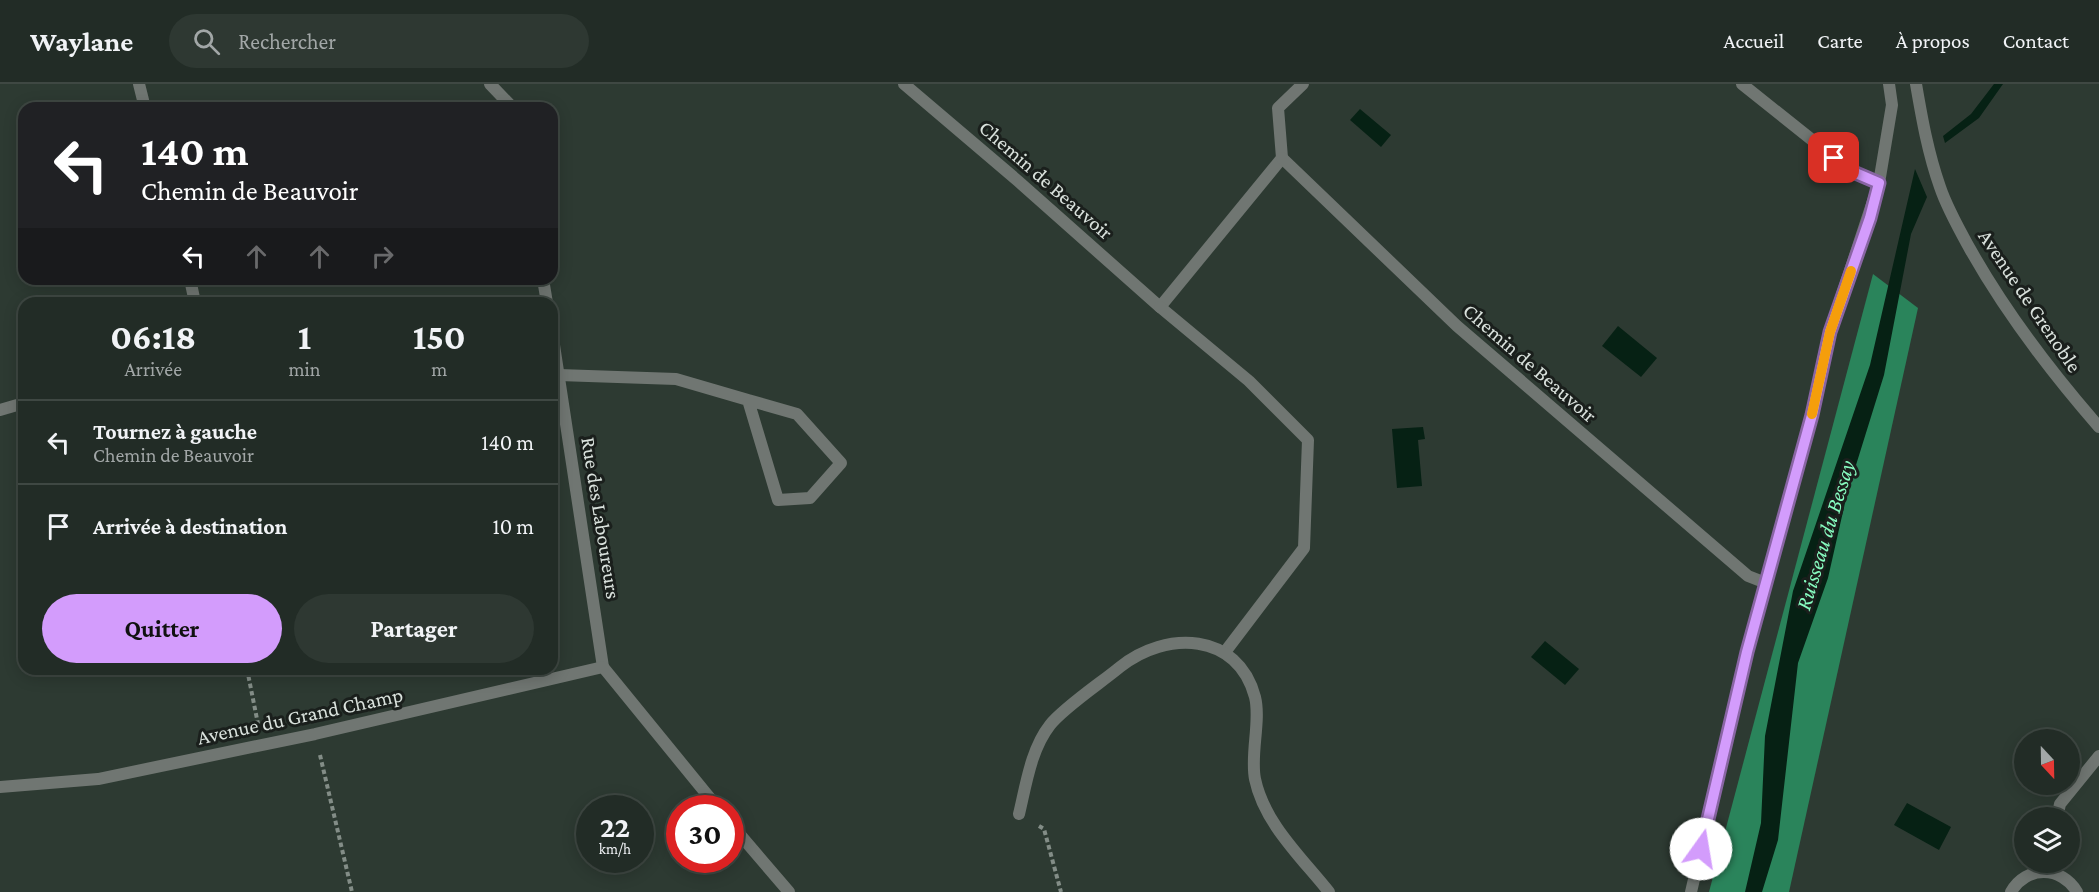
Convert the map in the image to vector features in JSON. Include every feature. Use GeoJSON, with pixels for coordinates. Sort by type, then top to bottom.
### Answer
{"type":"FeatureCollection","features":[{"type":"Feature","properties":{"kind":"street"},"geometry":{"type":"LineString","coordinates":[[138,84],[144,102]]}},
{"type":"Feature","properties":{"kind":"street"},"geometry":{"type":"LineString","coordinates":[[490,84],[507,102]]}},
{"type":"Feature","properties":{"kind":"street","name":"Chemin de Beauvoir"},"geometry":{"type":"LineString","coordinates":[[904,84],[1160,307],[1249,381],[1308,440],[1304,548],[1225,652]]}},
{"type":"Feature","properties":{"kind":"street"},"geometry":{"type":"LineString","coordinates":[[1160,307],[1282,158],[1278,108],[1304,84]]}},
{"type":"Feature","properties":{"kind":"street"},"geometry":{"type":"LineString","coordinates":[[1742,84],[1851,171],[1879,183]]}},
{"type":"Feature","properties":{"kind":"street"},"geometry":{"type":"LineString","coordinates":[[1691,892],[1725,741],[1812,415],[1830,332],[1870,218],[1879,183],[1892,105],[1889,84]]}},
{"type":"Feature","properties":{"kind":"street","name":"Avenue de Grenoble"},"geometry":{"type":"LineString","coordinates":[[1916,84],[1924,131],[1940,189],[1959,229],[1990,285],[2062,386],[2099,427]]}},
{"type":"Feature","properties":{"kind":"street","name":"Chemin de Beauvoir"},"geometry":{"type":"LineString","coordinates":[[1282,158],[1457,327],[1748,576],[1766,583]]}},
{"type":"Feature","properties":{"kind":"street","name":"Rue des Laboureurs"},"geometry":{"type":"LineString","coordinates":[[558,369],[603,667]]}},
{"type":"Feature","properties":{"kind":"street"},"geometry":{"type":"LineString","coordinates":[[559,375],[676,379],[797,414],[841,463],[810,498],[778,500],[748,400]]}},
{"type":"Feature","properties":{"kind":"street"},"geometry":{"type":"LineString","coordinates":[[0,410],[18,405]]}},
{"type":"Feature","properties":{"kind":"street"},"geometry":{"type":"LineString","coordinates":[[1019,814],[1033,757],[1050,724],[1126,663],[1155,647],[1197,642],[1225,652],[1246,675],[1255,699],[1255,778],[1264,804],[1274,823],[1329,892]]}},
{"type":"Feature","properties":{"kind":"street"},"geometry":{"type":"LineString","coordinates":[[603,667],[707,795]]}},
{"type":"Feature","properties":{"kind":"street","name":"Avenue du Grand Champ"},"geometry":{"type":"LineString","coordinates":[[0,787],[98,779],[315,734],[603,667]]}},
{"type":"Feature","properties":{"kind":"street"},"geometry":{"type":"LineString","coordinates":[[2059,807],[2099,756]]}},
{"type":"Feature","properties":{"kind":"street"},"geometry":{"type":"LineString","coordinates":[[744,839],[789,892]]}},
{"type":"Feature","properties":{"kind":"street"},"geometry":{"type":"LineString","coordinates":[[2011,892],[2016,884],[2032,873]]}},
{"type":"Feature","properties":{"kind":"street"},"geometry":{"type":"LineString","coordinates":[[2057,873],[2068,880],[2077,892]]}},
{"type":"Feature","properties":{"kind":"path"},"geometry":{"type":"LineString","coordinates":[[248,675],[262,745]]}},
{"type":"Feature","properties":{"kind":"path"},"geometry":{"type":"LineString","coordinates":[[315,734],[352,892]]}},
{"type":"Feature","properties":{"kind":"path"},"geometry":{"type":"LineString","coordinates":[[1019,814],[1044,829],[1061,892]]}},
{"type":"Feature","properties":{"kind":"green space"},"geometry":{"type":"Polygon","coordinates":[[[1873,274],[1918,308],[1789,892],[1709,892],[1873,274]]]}},
{"type":"Feature","properties":{"kind":"water"},"geometry":{"type":"Polygon","coordinates":[[[1994,84],[2003,84],[1979,118],[1945,143],[1943,136],[1971,114],[1994,84]]]}},
{"type":"Feature","properties":{"kind":"water"},"geometry":{"type":"Polygon","coordinates":[[[1360,109],[1391,135],[1381,147],[1350,120],[1360,109]]]}},
{"type":"Feature","properties":{"kind":"water","name":"Ruisseau du Bessay"},"geometry":{"type":"Polygon","coordinates":[[[1915,169],[1927,197],[1911,234],[1884,375],[1847,494],[1828,578],[1798,663],[1778,840],[1762,892],[1745,892],[1761,823],[1765,736],[1793,591],[1870,365],[1915,169]]]}},
{"type":"Feature","properties":{"kind":"water"},"geometry":{"type":"Polygon","coordinates":[[[1618,326],[1657,358],[1641,377],[1602,346],[1618,326]]]}},
{"type":"Feature","properties":{"kind":"water"},"geometry":{"type":"Polygon","coordinates":[[[1423,427],[1425,439],[1418,440],[1422,486],[1397,488],[1392,429],[1423,427]]]}},
{"type":"Feature","properties":{"kind":"water"},"geometry":{"type":"Polygon","coordinates":[[[1545,641],[1579,669],[1565,685],[1531,657],[1545,641]]]}},
{"type":"Feature","properties":{"kind":"water"},"geometry":{"type":"Polygon","coordinates":[[[1907,803],[1951,827],[1939,850],[1894,825],[1907,803]]]}},
{"type":"Feature","properties":{"kind":"slow traffic"},"geometry":{"type":"LineString","coordinates":[[1812,414],[1830,332],[1851,271]]}},
{"type":"Feature","properties":{"kind":"route"},"geometry":{"type":"LineString","coordinates":[[1701,849],[1747,652],[1782,517],[1812,415],[1830,332],[1870,218],[1879,183],[1851,171],[1834,158]]}}]}
